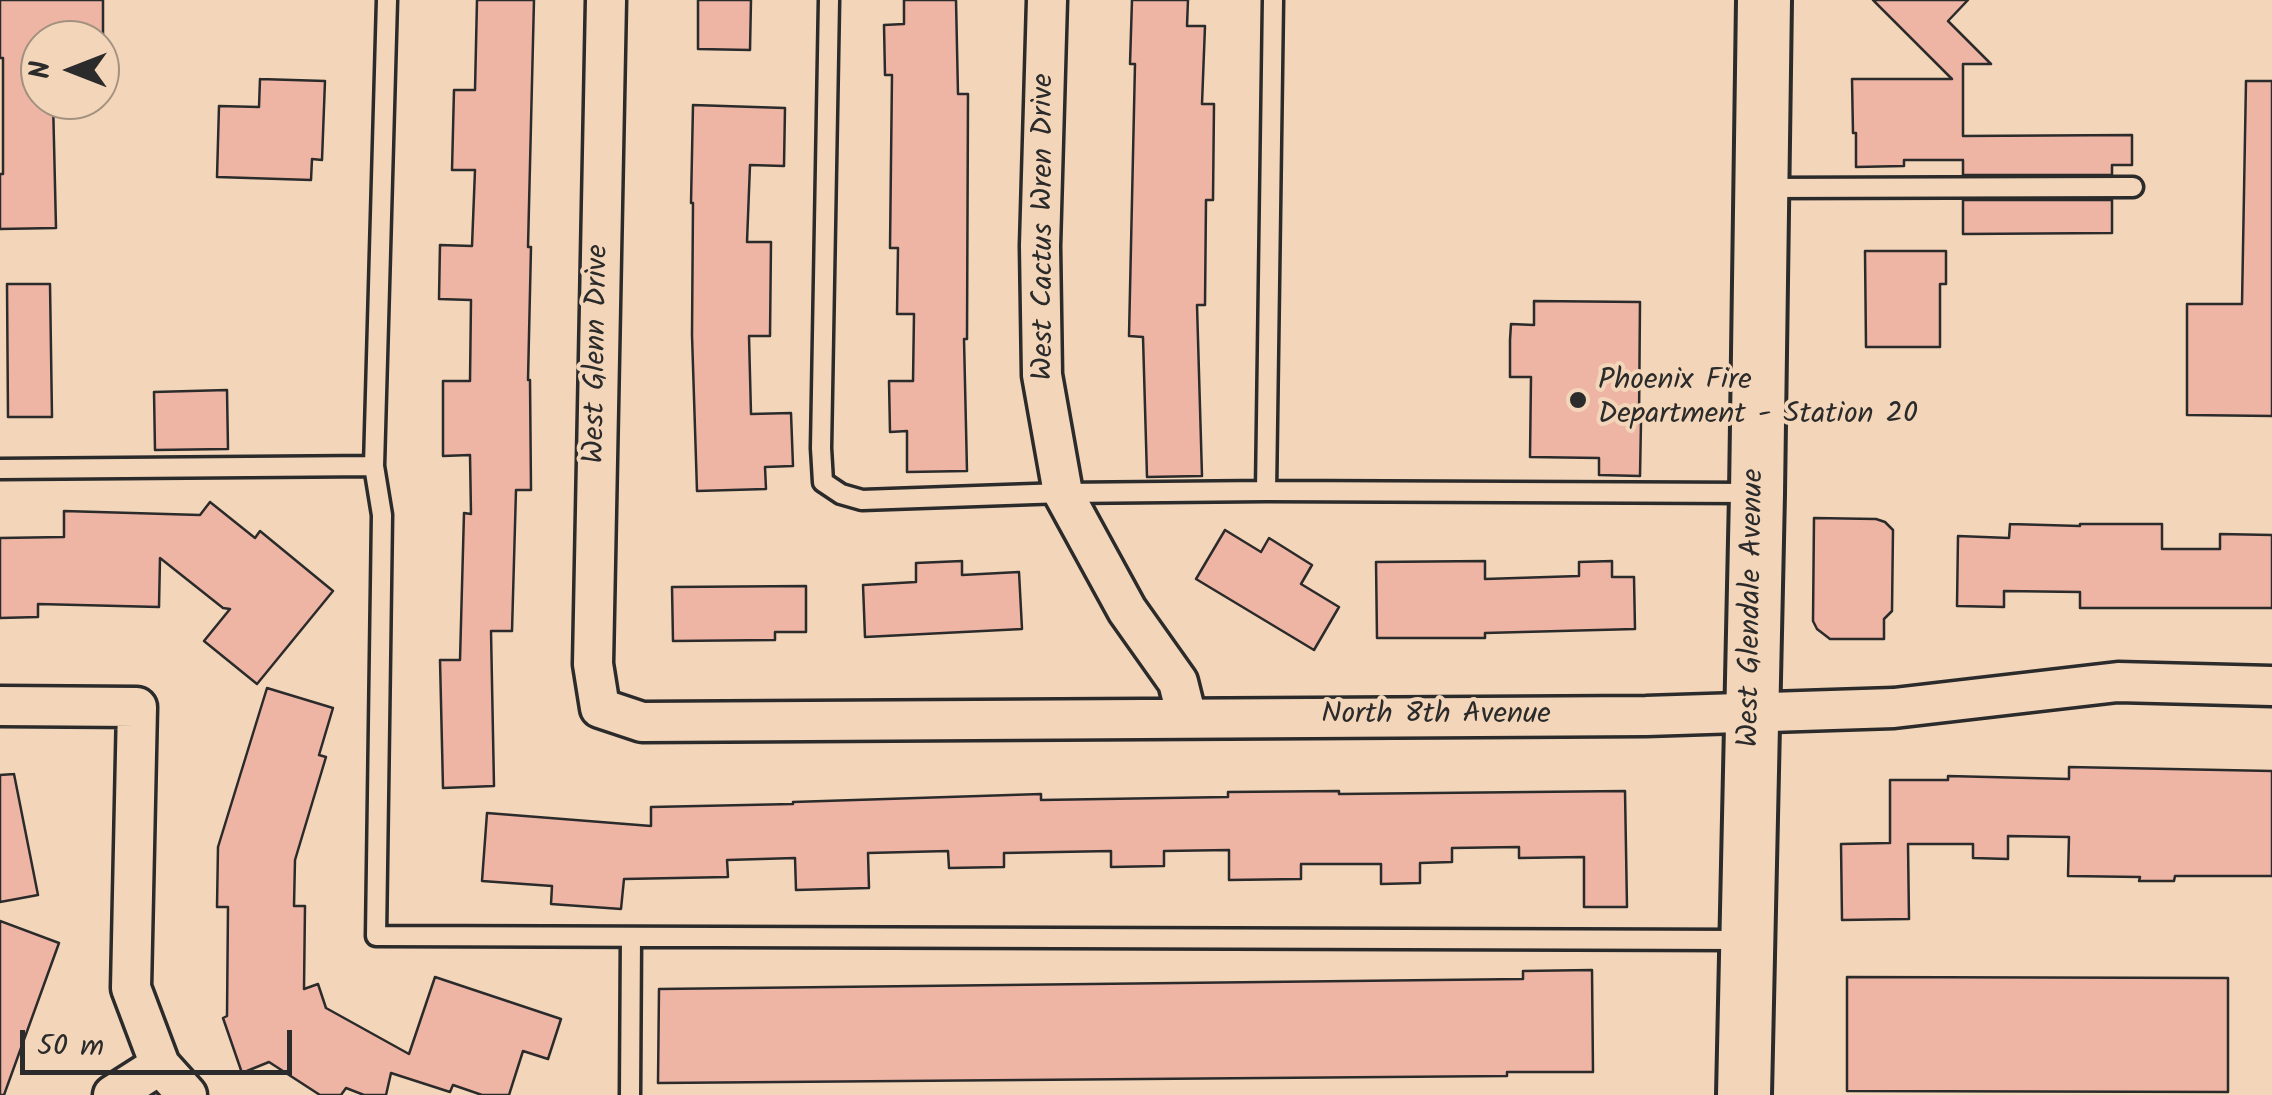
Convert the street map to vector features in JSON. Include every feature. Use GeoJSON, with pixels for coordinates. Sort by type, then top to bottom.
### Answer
{"type":"FeatureCollection","features":[{"type":"Feature","properties":{"kind":"main road","name":"West Glendale Avenue"},"geometry":{"type":"LineString","coordinates":[[1744,1095],[1764,0]]}},
{"type":"Feature","properties":{"kind":"street","name":"West Glenn Drive"},"geometry":{"type":"LineString","coordinates":[[600,708],[594,664],[606,0]]}},
{"type":"Feature","properties":{"kind":"street","name":"West Cactus Wren Drive"},"geometry":{"type":"LineString","coordinates":[[1047,0],[1040,246],[1042,375],[1064,493],[1127,610],[1178,682],[1186,718]]}},
{"type":"Feature","properties":{"kind":"street","name":"North 8th Avenue"},"geometry":{"type":"LineString","coordinates":[[600,708],[642,722],[1626,716],[1894,708],[2118,682],[2272,686]]}},
{"type":"Feature","properties":{"kind":"street"},"geometry":{"type":"LineString","coordinates":[[0,706],[137,707],[131,988],[160,1064],[186,1095]]}},
{"type":"Feature","properties":{"kind":"street"},"geometry":{"type":"LineString","coordinates":[[113,1095],[160,1064]]}},
{"type":"Feature","properties":{"kind":"lane"},"geometry":{"type":"LineString","coordinates":[[388,0],[374,466],[382,515],[376,936],[1746,940]]}},
{"type":"Feature","properties":{"kind":"lane"},"geometry":{"type":"LineString","coordinates":[[829,0],[821,448],[823,482],[841,494],[862,500],[1064,493],[1757,494]]}},
{"type":"Feature","properties":{"kind":"lane"},"geometry":{"type":"LineString","coordinates":[[1266,492],[1273,0]]}},
{"type":"Feature","properties":{"kind":"lane"},"geometry":{"type":"LineString","coordinates":[[1760,188],[2134,187]]}},
{"type":"Feature","properties":{"kind":"lane"},"geometry":{"type":"LineString","coordinates":[[0,469],[374,466]]}},
{"type":"Feature","properties":{"kind":"lane"},"geometry":{"type":"LineString","coordinates":[[630,1095],[632,937]]}},
{"type":"Feature","properties":{"kind":"building"},"geometry":{"type":"Polygon","coordinates":[[[0,0],[103,0],[103,20],[20,20],[20,120],[53,120],[56,228],[0,229],[0,0]]]}},
{"type":"Feature","properties":{"kind":"building"},"geometry":{"type":"Polygon","coordinates":[[[477,0],[534,0],[528,247],[531,490],[516,490],[512,631],[491,631],[494,786],[443,788],[440,660],[460,660],[464,513],[471,514],[470,455],[443,456],[443,381],[470,381],[471,300],[439,299],[440,245],[472,246],[475,170],[452,170],[454,90],[475,90],[477,0]]]}},
{"type":"Feature","properties":{"kind":"building"},"geometry":{"type":"Polygon","coordinates":[[[698,0],[751,0],[750,50],[698,49],[698,0]]]}},
{"type":"Feature","properties":{"kind":"building"},"geometry":{"type":"Polygon","coordinates":[[[904,0],[956,0],[958,94],[968,94],[964,339],[967,471],[907,472],[907,431],[890,432],[889,381],[913,381],[914,314],[897,314],[898,248],[890,248],[892,75],[885,75],[884,25],[904,24],[904,0]]]}},
{"type":"Feature","properties":{"kind":"building"},"geometry":{"type":"Polygon","coordinates":[[[1132,0],[1188,0],[1187,26],[1205,26],[1202,104],[1214,104],[1213,200],[1206,200],[1205,305],[1197,305],[1202,476],[1147,477],[1143,337],[1129,336],[1135,64],[1130,64],[1132,0]]]}},
{"type":"Feature","properties":{"kind":"building"},"geometry":{"type":"Polygon","coordinates":[[[1873,0],[1968,0],[1948,21],[1991,64],[1963,64],[1963,136],[2132,135],[2132,165],[2112,165],[2112,175],[1963,175],[1963,160],[1904,160],[1904,166],[1856,167],[1852,79],[1952,79],[1873,0]]]}},
{"type":"Feature","properties":{"kind":"building"},"geometry":{"type":"Polygon","coordinates":[[[260,79],[325,81],[322,160],[312,159],[311,180],[217,177],[219,106],[259,107],[260,79]]]}},
{"type":"Feature","properties":{"kind":"building"},"geometry":{"type":"Polygon","coordinates":[[[2246,81],[2272,81],[2272,416],[2187,415],[2187,304],[2242,304],[2246,81]]]}},
{"type":"Feature","properties":{"kind":"building"},"geometry":{"type":"Polygon","coordinates":[[[693,105],[785,108],[784,166],[750,165],[747,242],[771,242],[770,336],[749,336],[751,414],[791,413],[793,466],[765,467],[766,489],[697,491],[692,335],[693,105]]]}},
{"type":"Feature","properties":{"kind":"building"},"geometry":{"type":"Polygon","coordinates":[[[1963,200],[2112,200],[2112,233],[1963,234],[1963,200]]]}},
{"type":"Feature","properties":{"kind":"building"},"geometry":{"type":"Polygon","coordinates":[[[1865,251],[1946,251],[1946,284],[1940,284],[1940,347],[1866,347],[1865,251]]]}},
{"type":"Feature","properties":{"kind":"building"},"geometry":{"type":"Polygon","coordinates":[[[7,284],[50,284],[52,417],[8,417],[7,284]]]}},
{"type":"Feature","properties":{"kind":"building","name":"Phoenix Fire Department - Station 20"},"geometry":{"type":"Polygon","coordinates":[[[1534,301],[1640,302],[1640,476],[1599,475],[1599,458],[1530,457],[1531,377],[1510,377],[1510,340],[1511,324],[1534,325],[1534,301]]]}},
{"type":"Feature","properties":{"kind":"building"},"geometry":{"type":"Polygon","coordinates":[[[227,390],[228,449],[155,450],[154,392],[227,390]]]}},
{"type":"Feature","properties":{"kind":"building"},"geometry":{"type":"Polygon","coordinates":[[[210,502],[255,538],[260,531],[333,591],[257,684],[204,641],[230,609],[223,608],[160,558],[159,607],[38,604],[38,617],[0,618],[0,538],[64,537],[64,511],[200,515],[210,502]]]}},
{"type":"Feature","properties":{"kind":"building"},"geometry":{"type":"Polygon","coordinates":[[[1814,518],[1876,519],[1893,530],[1892,611],[1884,619],[1884,639],[1830,639],[1817,629],[1813,621],[1814,518]]]}},
{"type":"Feature","properties":{"kind":"building"},"geometry":{"type":"Polygon","coordinates":[[[2010,524],[2162,524],[2162,549],[2220,549],[2220,534],[2272,535],[2272,608],[2080,608],[2080,592],[2004,591],[2004,607],[1957,606],[1958,536],[2009,538],[2010,524]]]}},
{"type":"Feature","properties":{"kind":"building"},"geometry":{"type":"Polygon","coordinates":[[[1225,530],[1261,552],[1269,538],[1312,565],[1301,584],[1339,607],[1314,650],[1196,579],[1225,530]]]}},
{"type":"Feature","properties":{"kind":"building"},"geometry":{"type":"Polygon","coordinates":[[[962,561],[962,575],[1019,572],[1022,629],[865,637],[863,585],[916,582],[916,563],[962,561]]]}},
{"type":"Feature","properties":{"kind":"building"},"geometry":{"type":"Polygon","coordinates":[[[1485,561],[1485,579],[1579,576],[1579,562],[1612,561],[1612,577],[1634,577],[1635,629],[1485,633],[1485,638],[1377,638],[1376,562],[1485,561]]]}},
{"type":"Feature","properties":{"kind":"building"},"geometry":{"type":"Polygon","coordinates":[[[806,586],[806,632],[775,632],[775,640],[673,641],[672,587],[806,586]]]}},
{"type":"Feature","properties":{"kind":"building"},"geometry":{"type":"Polygon","coordinates":[[[267,688],[333,708],[319,755],[326,757],[295,860],[294,906],[305,906],[304,989],[318,984],[326,1008],[409,1054],[435,977],[561,1019],[548,1059],[523,1051],[509,1095],[482,1095],[453,1085],[450,1092],[391,1073],[386,1095],[364,1095],[346,1088],[341,1095],[320,1095],[269,1062],[242,1073],[223,1018],[227,1016],[228,907],[217,907],[218,847],[267,688]]]}},
{"type":"Feature","properties":{"kind":"building"},"geometry":{"type":"Polygon","coordinates":[[[2069,767],[2272,771],[2272,876],[2175,876],[2174,881],[2139,881],[2140,877],[2068,876],[2069,837],[2008,836],[2008,859],[1973,858],[1973,844],[1908,844],[1909,919],[1842,920],[1841,844],[1890,843],[1890,780],[1948,780],[1948,776],[2069,779],[2069,767]]]}},
{"type":"Feature","properties":{"kind":"building"},"geometry":{"type":"Polygon","coordinates":[[[14,774],[38,895],[0,902],[0,775],[14,774]]]}},
{"type":"Feature","properties":{"kind":"building"},"geometry":{"type":"Polygon","coordinates":[[[1339,791],[1625,791],[1627,907],[1584,907],[1584,857],[1519,858],[1519,847],[1452,848],[1452,862],[1420,863],[1420,883],[1381,884],[1381,864],[1301,864],[1301,879],[1229,880],[1229,850],[1164,851],[1164,866],[1111,867],[1111,851],[1004,853],[1004,867],[949,868],[948,851],[868,853],[869,888],[796,890],[795,858],[727,860],[728,877],[624,879],[621,909],[551,904],[552,886],[482,881],[487,813],[651,826],[651,807],[1041,794],[1041,800],[1339,791]]]}},
{"type":"Feature","properties":{"kind":"building"},"geometry":{"type":"Polygon","coordinates":[[[0,921],[59,943],[4,1095],[0,1095],[0,921]]]}},
{"type":"Feature","properties":{"kind":"building"},"geometry":{"type":"Polygon","coordinates":[[[1592,970],[1593,1072],[658,1083],[659,989],[1523,979],[1523,971],[1592,970]]]}},
{"type":"Feature","properties":{"kind":"building"},"geometry":{"type":"Polygon","coordinates":[[[1847,977],[2228,978],[2228,1092],[1847,1091],[1847,977]]]}},
{"type":"Feature","properties":{"kind":"place","name":"Phoenix Fire Department - Station 20"},"geometry":{"type":"Point","coordinates":[1578,400]}}]}
